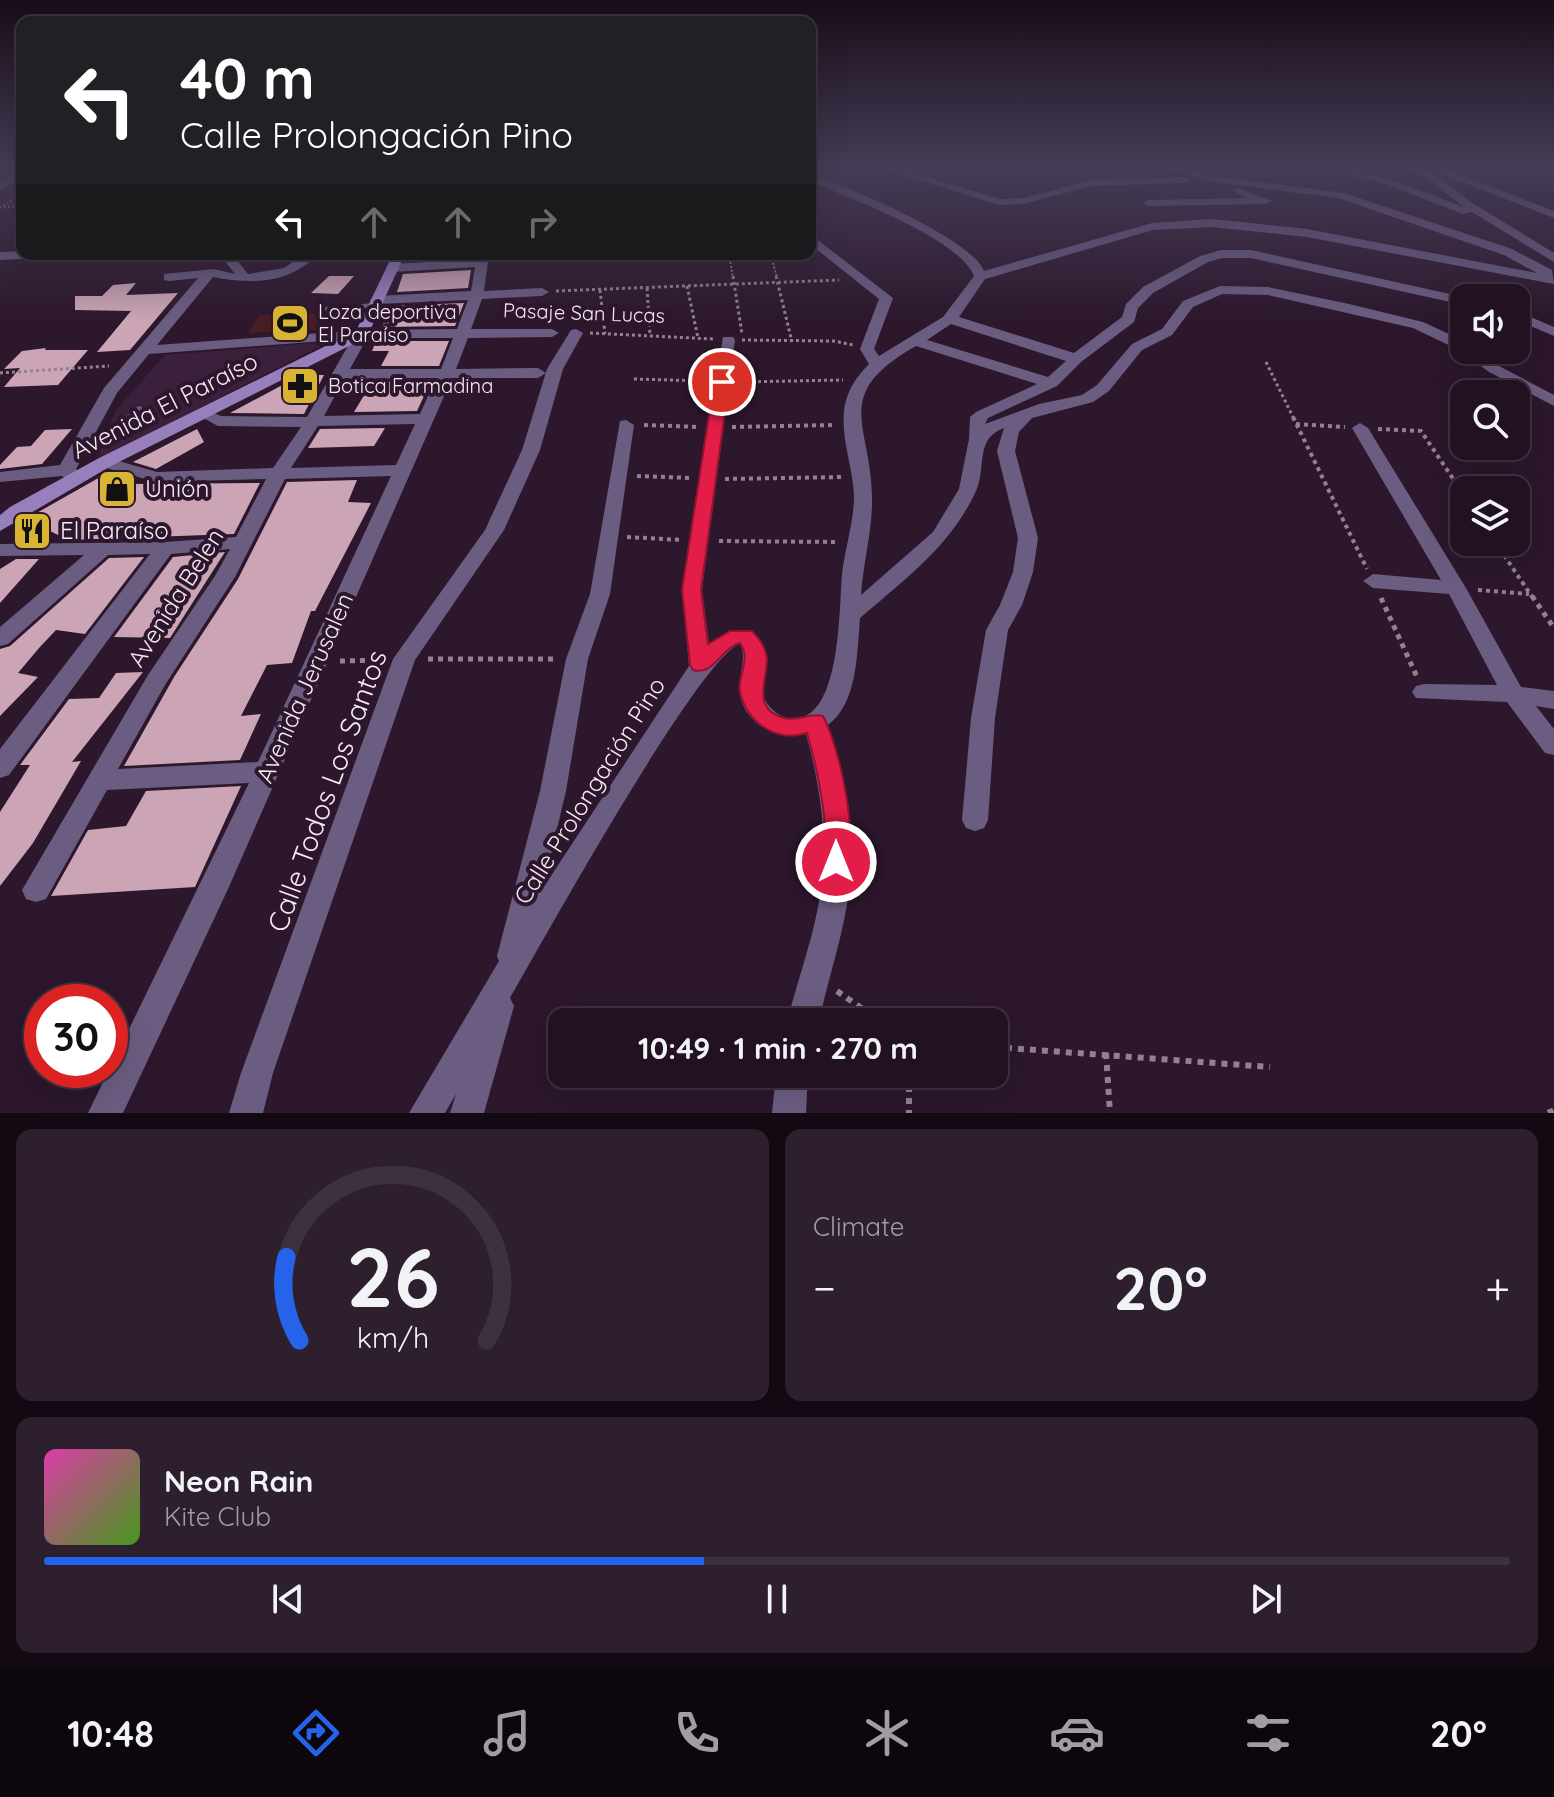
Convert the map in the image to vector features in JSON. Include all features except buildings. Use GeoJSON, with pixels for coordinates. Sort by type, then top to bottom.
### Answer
{"type":"FeatureCollection","features":[{"type":"Feature","properties":{"kind":"street"},"geometry":{"type":"LineString","coordinates":[[902,218],[956,247],[974,261],[980,276]]}},
{"type":"Feature","properties":{"kind":"street"},"geometry":{"type":"LineString","coordinates":[[1408,218],[1508,252],[1554,279]]}},
{"type":"Feature","properties":{"kind":"street"},"geometry":{"type":"LineString","coordinates":[[1481,218],[1497,224]]}},
{"type":"Feature","properties":{"kind":"street"},"geometry":{"type":"LineString","coordinates":[[1489,218],[1554,258]]}},
{"type":"Feature","properties":{"kind":"street"},"geometry":{"type":"LineString","coordinates":[[869,364],[949,319],[968,297],[980,276],[1152,227],[1212,223],[1298,231],[1554,279]]}},
{"type":"Feature","properties":{"kind":"street"},"geometry":{"type":"LineString","coordinates":[[806,1008],[835,891],[837,833],[830,772],[815,722],[827,713],[836,695],[851,614],[856,542],[864,502],[852,424],[854,400],[869,364],[886,298],[816,243]]}},
{"type":"Feature","properties":{"kind":"street"},"geometry":{"type":"LineString","coordinates":[[851,614],[941,535],[968,489],[978,439],[976,421],[982,415],[1051,383],[1076,359],[1129,319],[1131,307],[1148,290],[1204,259],[1221,254],[1251,254],[1450,298]]}},
{"type":"Feature","properties":{"kind":"street"},"geometry":{"type":"LineString","coordinates":[[230,260],[245,279]]}},
{"type":"Feature","properties":{"kind":"street"},"geometry":{"type":"LineString","coordinates":[[169,277],[209,273],[245,279],[288,271],[304,260]]}},
{"type":"Feature","properties":{"kind":"street"},"geometry":{"type":"LineString","coordinates":[[362,334],[396,261],[438,260]]}},
{"type":"Feature","properties":{"kind":"street","name":"Avenida Jerusalen"},"geometry":{"type":"LineString","coordinates":[[105,1113],[214,889],[404,470],[464,332],[477,295],[481,260]]}},
{"type":"Feature","properties":{"kind":"street"},"geometry":{"type":"LineString","coordinates":[[0,477],[71,474],[80,444],[110,391],[209,273]]}},
{"type":"Feature","properties":{"kind":"street"},"geometry":{"type":"LineString","coordinates":[[978,439],[986,429],[1045,407],[1087,399],[1103,388],[1137,347],[1167,332],[1188,304],[1220,290],[1268,291],[1363,312],[1418,325],[1450,341]]}},
{"type":"Feature","properties":{"kind":"street"},"geometry":{"type":"LineString","coordinates":[[376,303],[542,292]]}},
{"type":"Feature","properties":{"kind":"street"},"geometry":{"type":"LineString","coordinates":[[949,319],[1076,359]]}},
{"type":"Feature","properties":{"kind":"street"},"geometry":{"type":"LineString","coordinates":[[1530,321],[1554,332]]}},
{"type":"Feature","properties":{"kind":"street","name":"Pasaje San Lucas"},"geometry":{"type":"LineString","coordinates":[[147,350],[362,334],[564,333]]}},
{"type":"Feature","properties":{"kind":"street","name":"Calle Todos Los Santos"},"geometry":{"type":"LineString","coordinates":[[246,1113],[257,1073],[404,659],[494,530],[531,450],[564,333]]}},
{"type":"Feature","properties":{"kind":"street","name":"Avenida Belen"},"geometry":{"type":"LineString","coordinates":[[36,890],[156,681],[225,577],[277,476],[362,334]]}},
{"type":"Feature","properties":{"kind":"street","name":"Avenida El Paraíso"},"geometry":{"type":"LineString","coordinates":[[0,525],[71,474],[105,462],[362,334]]}},
{"type":"Feature","properties":{"kind":"street"},"geometry":{"type":"LineString","coordinates":[[700,665],[692,590],[722,382],[735,340]]}},
{"type":"Feature","properties":{"kind":"street"},"geometry":{"type":"LineString","coordinates":[[914,341],[1051,383]]}},
{"type":"Feature","properties":{"kind":"street"},"geometry":{"type":"LineString","coordinates":[[1488,364],[1554,401]]}},
{"type":"Feature","properties":{"kind":"street"},"geometry":{"type":"LineString","coordinates":[[340,374],[538,373]]}},
{"type":"Feature","properties":{"kind":"street"},"geometry":{"type":"LineString","coordinates":[[975,820],[983,718],[997,630],[1011,605],[1023,572],[1028,538],[1011,477],[1006,451],[1007,436],[1017,422],[1045,407]]}},
{"type":"Feature","properties":{"kind":"street"},"geometry":{"type":"LineString","coordinates":[[202,413],[218,421],[425,419]]}},
{"type":"Feature","properties":{"kind":"street"},"geometry":{"type":"LineString","coordinates":[[467,1113],[506,979],[553,791],[577,659],[600,594],[626,425]]}},
{"type":"Feature","properties":{"kind":"street"},"geometry":{"type":"LineString","coordinates":[[1360,428],[1456,588],[1513,694],[1554,746]]}},
{"type":"Feature","properties":{"kind":"street"},"geometry":{"type":"LineString","coordinates":[[105,462],[156,477],[277,476],[404,470]]}},
{"type":"Feature","properties":{"kind":"street"},"geometry":{"type":"LineString","coordinates":[[0,550],[165,548],[243,542]]}},
{"type":"Feature","properties":{"kind":"street"},"geometry":{"type":"LineString","coordinates":[[0,768],[165,548]]}},
{"type":"Feature","properties":{"kind":"street"},"geometry":{"type":"LineString","coordinates":[[0,639],[101,550]]}},
{"type":"Feature","properties":{"kind":"street"},"geometry":{"type":"LineString","coordinates":[[1373,581],[1456,588]]}},
{"type":"Feature","properties":{"kind":"street","name":"Calle Prolongación Pino"},"geometry":{"type":"LineString","coordinates":[[426,1113],[572,865],[700,665],[719,645],[730,638],[745,636],[753,645],[756,660],[750,690],[760,713],[777,726],[797,728],[815,722]]}},
{"type":"Feature","properties":{"kind":"street"},"geometry":{"type":"LineString","coordinates":[[1424,692],[1513,694],[1554,700]]}},
{"type":"Feature","properties":{"kind":"street"},"geometry":{"type":"LineString","coordinates":[[99,780],[267,772]]}},
{"type":"Feature","properties":{"kind":"street"},"geometry":{"type":"LineString","coordinates":[[789,1113],[791,1088]]}},
{"type":"Feature","properties":{"kind":"lane"},"geometry":{"type":"LineString","coordinates":[[326,309],[376,303]]}},
{"type":"Feature","properties":{"kind":"lane"},"geometry":{"type":"LineString","coordinates":[[80,444],[110,436],[140,409]]}},
{"type":"Feature","properties":{"kind":"path"},"geometry":{"type":"LineString","coordinates":[[730,260],[734,284],[735,340]]}},
{"type":"Feature","properties":{"kind":"path"},"geometry":{"type":"LineString","coordinates":[[772,260],[792,342]]}},
{"type":"Feature","properties":{"kind":"path"},"geometry":{"type":"LineString","coordinates":[[542,292],[840,280]]}},
{"type":"Feature","properties":{"kind":"path"},"geometry":{"type":"LineString","coordinates":[[687,286],[698,338]]}},
{"type":"Feature","properties":{"kind":"path"},"geometry":{"type":"LineString","coordinates":[[647,288],[650,336]]}},
{"type":"Feature","properties":{"kind":"path"},"geometry":{"type":"LineString","coordinates":[[600,290],[605,334]]}},
{"type":"Feature","properties":{"kind":"path","name":"Pasaje San Lucas"},"geometry":{"type":"LineString","coordinates":[[564,333],[805,343],[834,341],[869,364]]}},
{"type":"Feature","properties":{"kind":"path"},"geometry":{"type":"LineString","coordinates":[[1266,362],[1424,692]]}},
{"type":"Feature","properties":{"kind":"path"},"geometry":{"type":"LineString","coordinates":[[634,379],[722,382],[869,364]]}},
{"type":"Feature","properties":{"kind":"path"},"geometry":{"type":"LineString","coordinates":[[0,373],[132,366]]}},
{"type":"Feature","properties":{"kind":"path"},"geometry":{"type":"LineString","coordinates":[[626,425],[852,424]]}},
{"type":"Feature","properties":{"kind":"path"},"geometry":{"type":"LineString","coordinates":[[1421,431],[1451,476]]}},
{"type":"Feature","properties":{"kind":"path"},"geometry":{"type":"LineString","coordinates":[[618,475],[708,479],[859,477]]}},
{"type":"Feature","properties":{"kind":"path"},"geometry":{"type":"LineString","coordinates":[[609,536],[699,541],[856,542]]}},
{"type":"Feature","properties":{"kind":"path"},"geometry":{"type":"LineString","coordinates":[[1505,556],[1554,628]]}},
{"type":"Feature","properties":{"kind":"path"},"geometry":{"type":"LineString","coordinates":[[1456,588],[1531,595]]}},
{"type":"Feature","properties":{"kind":"path"},"geometry":{"type":"LineString","coordinates":[[317,661],[577,659]]}},
{"type":"Feature","properties":{"kind":"path"},"geometry":{"type":"LineString","coordinates":[[813,974],[861,1008]]}},
{"type":"Feature","properties":{"kind":"path"},"geometry":{"type":"LineString","coordinates":[[1008,1048],[1270,1067]]}},
{"type":"Feature","properties":{"kind":"path"},"geometry":{"type":"LineString","coordinates":[[1106,1053],[1110,1113]]}},
{"type":"Feature","properties":{"kind":"path"},"geometry":{"type":"LineString","coordinates":[[909,1088],[909,1113]]}},
{"type":"Feature","properties":{"kind":"path"},"geometry":{"type":"LineString","coordinates":[[1548,1113],[1554,1110]]}},
{"type":"Feature","properties":{"kind":"shaded area","name":"Loza deportiva El Paraíso"},"geometry":{"type":"Polygon","coordinates":[[[331,313],[321,330],[247,333],[260,315],[331,313]]]}},
{"type":"Feature","properties":{"kind":"shaded area"},"geometry":{"type":"Polygon","coordinates":[[[313,343],[321,346],[98,457],[115,411],[165,355],[313,343]]]}},
{"type":"Feature","properties":{"kind":"place","name":"Loza deportiva El Paraíso"},"geometry":{"type":"Point","coordinates":[290,323]}},
{"type":"Feature","properties":{"kind":"place","name":"Botica Farmadina"},"geometry":{"type":"Point","coordinates":[300,386]}},
{"type":"Feature","properties":{"kind":"place","name":"Unión"},"geometry":{"type":"Point","coordinates":[117,489]}},
{"type":"Feature","properties":{"kind":"place","name":"El Paraíso"},"geometry":{"type":"Point","coordinates":[32,531]}},
{"type":"Feature","properties":{"kind":"route"},"geometry":{"type":"LineString","coordinates":[[722,382],[692,590],[700,665],[719,645],[730,638],[745,636],[753,645],[756,660],[750,690],[760,713],[777,726],[797,728],[815,722],[830,772],[837,833],[836,862]]}}]}
